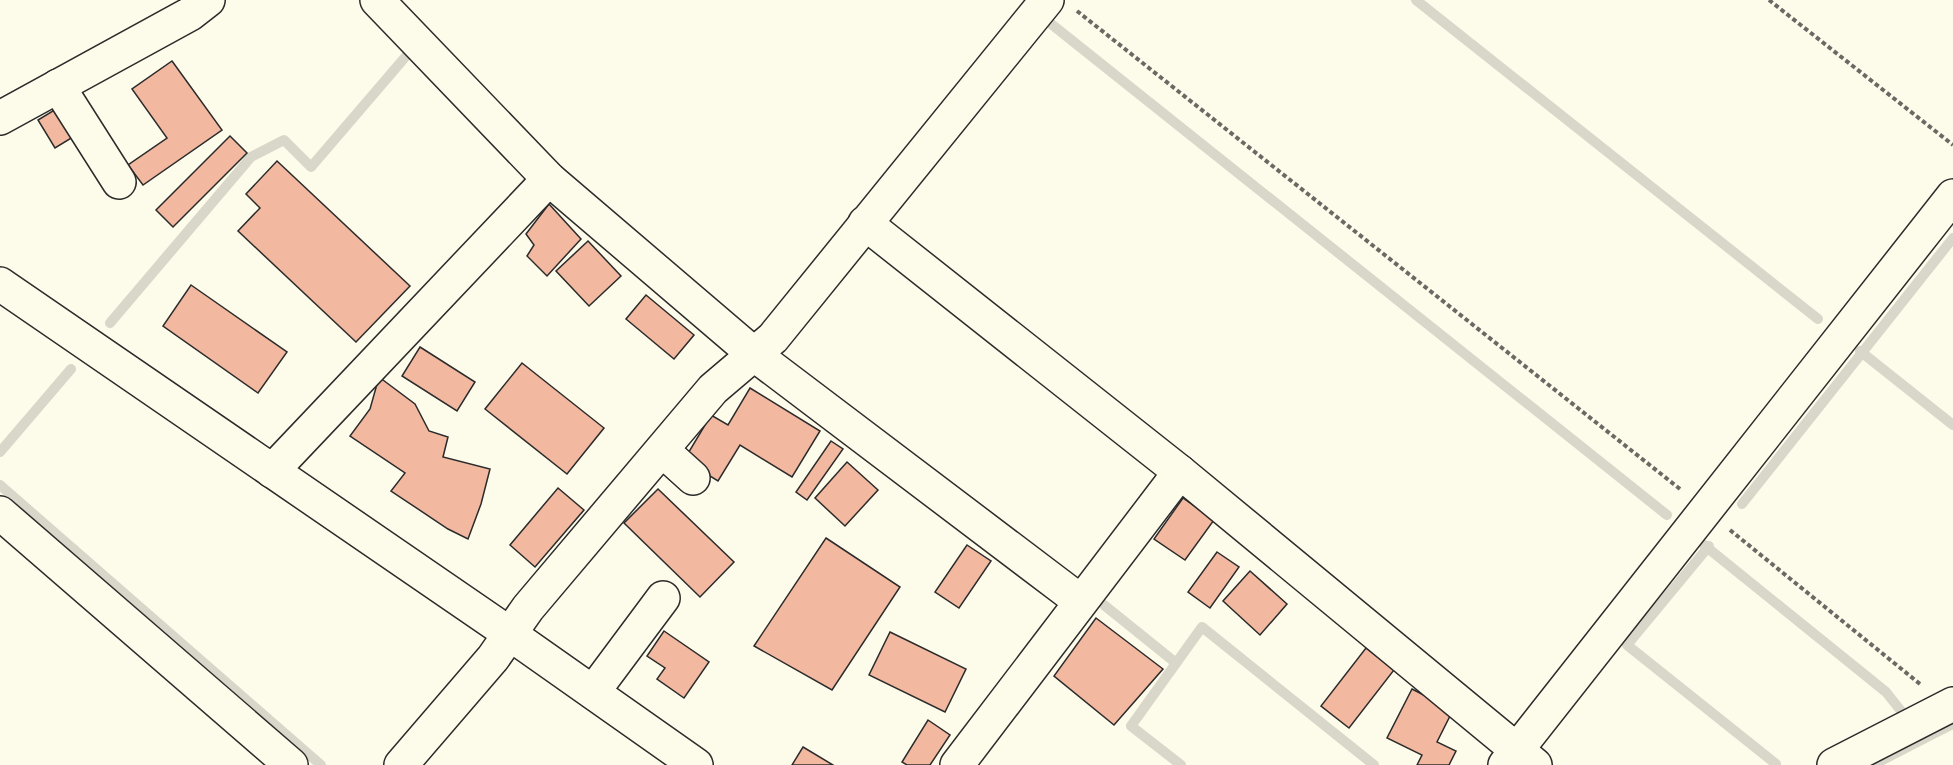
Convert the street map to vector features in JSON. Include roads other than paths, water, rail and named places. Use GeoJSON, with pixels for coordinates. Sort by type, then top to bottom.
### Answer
{"type":"FeatureCollection","features":[{"type":"Feature","properties":{"kind":"street"},"geometry":{"type":"LineString","coordinates":[[0,118],[190,14],[208,0]]}},
{"type":"Feature","properties":{"kind":"street"},"geometry":{"type":"LineString","coordinates":[[377,0],[549,179],[755,355],[1080,601]]}},
{"type":"Feature","properties":{"kind":"street"},"geometry":{"type":"LineString","coordinates":[[401,765],[493,658],[528,608],[713,388],[773,338],[865,223],[1060,4]]}},
{"type":"Feature","properties":{"kind":"street"},"geometry":{"type":"LineString","coordinates":[[58,86],[119,182]]}},
{"type":"Feature","properties":{"kind":"street"},"geometry":{"type":"LineString","coordinates":[[272,471],[549,179]]}},
{"type":"Feature","properties":{"kind":"street"},"geometry":{"type":"LineString","coordinates":[[865,223],[1180,472],[1519,760],[1706,510],[1953,196]]}},
{"type":"Feature","properties":{"kind":"street"},"geometry":{"type":"LineString","coordinates":[[0,284],[510,634],[696,765]]}},
{"type":"Feature","properties":{"kind":"street"},"geometry":{"type":"LineString","coordinates":[[662,450],[693,478]]}},
{"type":"Feature","properties":{"kind":"street"},"geometry":{"type":"LineString","coordinates":[[957,765],[1180,472]]}},
{"type":"Feature","properties":{"kind":"street"},"geometry":{"type":"LineString","coordinates":[[0,513],[291,765]]}},
{"type":"Feature","properties":{"kind":"street"},"geometry":{"type":"LineString","coordinates":[[593,692],[663,598]]}},
{"type":"Feature","properties":{"kind":"street"},"geometry":{"type":"LineString","coordinates":[[1834,765],[1950,706]]}},
{"type":"Feature","properties":{"kind":"waterway"},"geometry":{"type":"LineString","coordinates":[[1416,0],[1818,319]]}},
{"type":"Feature","properties":{"kind":"waterway"},"geometry":{"type":"LineString","coordinates":[[1050,23],[1667,515]]}},
{"type":"Feature","properties":{"kind":"waterway"},"geometry":{"type":"LineString","coordinates":[[110,323],[251,157],[284,140],[311,167],[407,55]]}},
{"type":"Feature","properties":{"kind":"waterway"},"geometry":{"type":"LineString","coordinates":[[1742,504],[1953,238]]}},
{"type":"Feature","properties":{"kind":"waterway"},"geometry":{"type":"LineString","coordinates":[[1860,351],[1953,425]]}},
{"type":"Feature","properties":{"kind":"waterway"},"geometry":{"type":"LineString","coordinates":[[0,452],[71,369]]}},
{"type":"Feature","properties":{"kind":"waterway"},"geometry":{"type":"LineString","coordinates":[[0,485],[321,765]]}},
{"type":"Feature","properties":{"kind":"waterway"},"geometry":{"type":"LineString","coordinates":[[1704,545],[1886,692],[1905,716]]}},
{"type":"Feature","properties":{"kind":"waterway"},"geometry":{"type":"LineString","coordinates":[[1709,546],[1627,645],[1776,764]]}},
{"type":"Feature","properties":{"kind":"waterway"},"geometry":{"type":"LineString","coordinates":[[1104,605],[1176,663]]}},
{"type":"Feature","properties":{"kind":"waterway"},"geometry":{"type":"LineString","coordinates":[[1181,765],[1131,726],[1202,627],[1374,765]]}},
{"type":"Feature","properties":{"kind":"waterway"},"geometry":{"type":"LineString","coordinates":[[1919,733],[1923,739],[1951,725]]}},
{"type":"Feature","properties":{"kind":"waterway"},"geometry":{"type":"LineString","coordinates":[[1873,765],[1923,739]]}}]}
